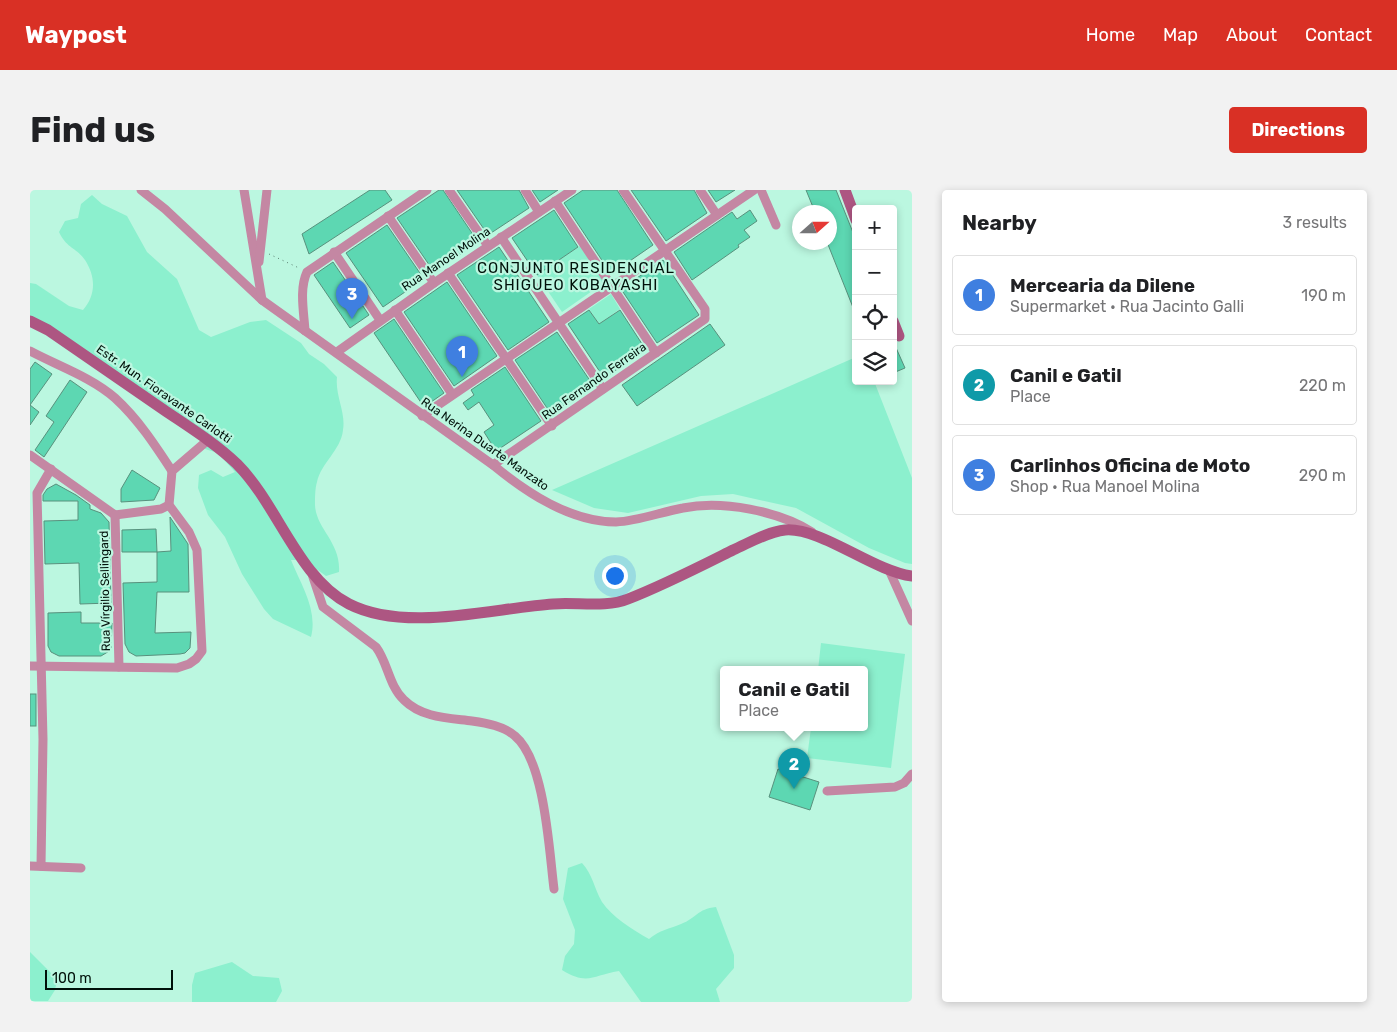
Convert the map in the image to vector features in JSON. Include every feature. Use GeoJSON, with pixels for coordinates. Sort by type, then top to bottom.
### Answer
{"type":"FeatureCollection","features":[{"type":"Feature","properties":{"kind":"street","name":"Rua Nerina Duarte Manzato"},"geometry":{"type":"LineString","coordinates":[[141,190],[165,209],[262,300],[493,465],[523,490],[544,502],[597,520],[617,522],[685,507],[721,507],[781,516],[800,524],[827,541]]}},
{"type":"Feature","properties":{"kind":"street"},"geometry":{"type":"LineString","coordinates":[[244,190],[262,300]]}},
{"type":"Feature","properties":{"kind":"street"},"geometry":{"type":"LineString","coordinates":[[258,268],[266,190]]}},
{"type":"Feature","properties":{"kind":"street"},"geometry":{"type":"LineString","coordinates":[[305,331],[303,295],[304,279],[307,272],[427,190]]}},
{"type":"Feature","properties":{"kind":"street"},"geometry":{"type":"LineString","coordinates":[[449,190],[488,246]]}},
{"type":"Feature","properties":{"kind":"street"},"geometry":{"type":"LineString","coordinates":[[525,190],[539,212]]}},
{"type":"Feature","properties":{"kind":"street","name":"Rua Manoel Molina"},"geometry":{"type":"LineString","coordinates":[[337,352],[448,273],[572,190]]}},
{"type":"Feature","properties":{"kind":"street"},"geometry":{"type":"LineString","coordinates":[[623,190],[663,250]]}},
{"type":"Feature","properties":{"kind":"street"},"geometry":{"type":"LineString","coordinates":[[700,190],[717,215]]}},
{"type":"Feature","properties":{"kind":"street"},"geometry":{"type":"LineString","coordinates":[[422,416],[663,250],[754,190]]}},
{"type":"Feature","properties":{"kind":"street"},"geometry":{"type":"LineString","coordinates":[[761,190],[776,225]]}},
{"type":"Feature","properties":{"kind":"street"},"geometry":{"type":"LineString","coordinates":[[845,190],[852,209]]}},
{"type":"Feature","properties":{"kind":"street"},"geometry":{"type":"LineString","coordinates":[[555,201],[656,353]]}},
{"type":"Feature","properties":{"kind":"street"},"geometry":{"type":"LineString","coordinates":[[388,216],[434,283]]}},
{"type":"Feature","properties":{"kind":"street"},"geometry":{"type":"LineString","coordinates":[[501,238],[603,389]]}},
{"type":"Feature","properties":{"kind":"street","name":"Rua Fernando Ferreira"},"geometry":{"type":"LineString","coordinates":[[493,465],[702,323],[706,315],[705,309],[663,250]]}},
{"type":"Feature","properties":{"kind":"street"},"geometry":{"type":"LineString","coordinates":[[334,252],[380,320]]}},
{"type":"Feature","properties":{"kind":"street"},"geometry":{"type":"LineString","coordinates":[[448,273],[552,426]]}},
{"type":"Feature","properties":{"kind":"street"},"geometry":{"type":"LineString","coordinates":[[395,310],[452,394]]}},
{"type":"Feature","properties":{"kind":"street","name":"Estr. Mun. Fioravante Carlotti"},"geometry":{"type":"LineString","coordinates":[[30,321],[48,330],[208,440],[235,462],[253,481],[312,574],[332,592],[350,604],[379,614],[423,617],[464,616],[540,605],[616,603],[777,532],[787,530],[800,532],[827,541],[889,570],[912,576]]}},
{"type":"Feature","properties":{"kind":"street"},"geometry":{"type":"LineString","coordinates":[[897,331],[899,336]]}},
{"type":"Feature","properties":{"kind":"street"},"geometry":{"type":"LineString","coordinates":[[30,352],[89,381],[115,398],[141,427],[172,471],[168,505],[190,532],[197,550],[202,651],[189,664],[177,668],[30,666]]}},
{"type":"Feature","properties":{"kind":"street"},"geometry":{"type":"LineString","coordinates":[[172,471],[208,440]]}},
{"type":"Feature","properties":{"kind":"street"},"geometry":{"type":"LineString","coordinates":[[30,456],[115,515],[161,509],[168,505]]}},
{"type":"Feature","properties":{"kind":"street"},"geometry":{"type":"LineString","coordinates":[[41,866],[42,739],[37,493],[51,469]]}},
{"type":"Feature","properties":{"kind":"street","name":"Rua Vírgilio Sellingard"},"geometry":{"type":"LineString","coordinates":[[115,515],[119,667]]}},
{"type":"Feature","properties":{"kind":"street"},"geometry":{"type":"LineString","coordinates":[[889,570],[912,621]]}},
{"type":"Feature","properties":{"kind":"street"},"geometry":{"type":"LineString","coordinates":[[312,574],[323,607],[376,647],[382,655],[391,680],[405,701],[438,717],[505,729],[521,741],[531,760],[539,789],[554,888]]}},
{"type":"Feature","properties":{"kind":"street"},"geometry":{"type":"LineString","coordinates":[[827,791],[895,787],[904,783],[912,774]]}},
{"type":"Feature","properties":{"kind":"street"},"geometry":{"type":"LineString","coordinates":[[30,866],[81,868]]}},
{"type":"Feature","properties":{"kind":"path"},"geometry":{"type":"LineString","coordinates":[[261,251],[307,272]]}},
{"type":"Feature","properties":{"kind":"green space"},"geometry":{"type":"Polygon","coordinates":[[[92,195],[102,204],[127,216],[147,252],[177,279],[199,330],[211,337],[250,322],[266,320],[301,343],[309,354],[324,364],[337,377],[344,423],[343,430],[339,444],[319,475],[315,505],[319,521],[336,552],[339,561],[339,572],[326,576],[304,560],[291,560],[304,588],[310,607],[313,627],[311,637],[273,619],[264,609],[242,574],[225,537],[208,515],[198,488],[199,475],[211,470],[223,477],[235,472],[218,453],[205,449],[199,437],[30,323],[30,283],[36,284],[69,306],[83,310],[90,298],[93,279],[89,266],[82,256],[65,242],[59,232],[65,221],[78,218],[81,204],[92,195]]]}},
{"type":"Feature","properties":{"kind":"green space"},"geometry":{"type":"Polygon","coordinates":[[[580,246],[605,282],[562,312],[537,275],[580,246]]]}},
{"type":"Feature","properties":{"kind":"green space"},"geometry":{"type":"Polygon","coordinates":[[[611,294],[620,309],[599,324],[589,309],[611,294]]]}},
{"type":"Feature","properties":{"kind":"green space"},"geometry":{"type":"Polygon","coordinates":[[[852,359],[852,385],[876,385],[912,478],[912,564],[905,563],[869,548],[796,508],[733,494],[701,496],[628,513],[594,508],[552,490],[852,359]]]}},
{"type":"Feature","properties":{"kind":"green space"},"geometry":{"type":"Polygon","coordinates":[[[821,643],[905,654],[891,768],[807,758],[811,731],[868,731],[868,666],[818,666],[821,643]]]}},
{"type":"Feature","properties":{"kind":"green space"},"geometry":{"type":"Polygon","coordinates":[[[582,863],[589,872],[599,897],[606,908],[623,923],[649,939],[686,922],[705,910],[716,907],[734,955],[734,968],[716,989],[720,1002],[641,1002],[619,971],[585,978],[571,975],[562,970],[565,956],[574,944],[575,930],[563,899],[568,868],[582,863]]]}},
{"type":"Feature","properties":{"kind":"green space"},"geometry":{"type":"Polygon","coordinates":[[[30,952],[57,979],[55,990],[48,1001],[30,1001],[30,952]]]}},
{"type":"Feature","properties":{"kind":"green space"},"geometry":{"type":"Polygon","coordinates":[[[232,962],[253,976],[279,978],[282,991],[276,1002],[192,1002],[192,985],[195,973],[232,962]]]}},
{"type":"Feature","properties":{"kind":"building"},"geometry":{"type":"Polygon","coordinates":[[[370,190],[385,190],[392,200],[309,254],[302,234],[370,190]]]}},
{"type":"Feature","properties":{"kind":"building"},"geometry":{"type":"Polygon","coordinates":[[[439,190],[443,190],[478,242],[434,272],[397,218],[439,190]]]}},
{"type":"Feature","properties":{"kind":"building"},"geometry":{"type":"Polygon","coordinates":[[[457,190],[519,190],[529,208],[488,235],[457,190]]]}},
{"type":"Feature","properties":{"kind":"building"},"geometry":{"type":"Polygon","coordinates":[[[532,190],[558,190],[540,202],[532,190]]]}},
{"type":"Feature","properties":{"kind":"building"},"geometry":{"type":"Polygon","coordinates":[[[583,190],[617,190],[653,245],[611,274],[564,203],[583,190]]]}},
{"type":"Feature","properties":{"kind":"building"},"geometry":{"type":"Polygon","coordinates":[[[631,190],[694,190],[707,213],[666,241],[631,190]]]}},
{"type":"Feature","properties":{"kind":"building"},"geometry":{"type":"Polygon","coordinates":[[[708,190],[735,190],[716,202],[708,190]]]}},
{"type":"Feature","properties":{"kind":"building"},"geometry":{"type":"Polygon","coordinates":[[[806,190],[836,190],[852,230],[852,305],[830,250],[837,250],[837,205],[812,205],[806,190]]]}},
{"type":"Feature","properties":{"kind":"building"},"geometry":{"type":"Polygon","coordinates":[[[554,210],[578,247],[537,275],[512,238],[554,210]]]}},
{"type":"Feature","properties":{"kind":"building"},"geometry":{"type":"Polygon","coordinates":[[[750,210],[757,221],[744,230],[750,237],[692,280],[674,252],[732,212],[737,219],[750,210]]]}},
{"type":"Feature","properties":{"kind":"building"},"geometry":{"type":"Polygon","coordinates":[[[387,225],[424,279],[383,307],[346,253],[387,225]]]}},
{"type":"Feature","properties":{"kind":"building"},"geometry":{"type":"Polygon","coordinates":[[[499,247],[549,322],[508,350],[457,275],[499,247]]]}},
{"type":"Feature","properties":{"kind":"building"},"geometry":{"type":"Polygon","coordinates":[[[663,260],[699,315],[657,343],[621,289],[663,260]]]}},
{"type":"Feature","properties":{"kind":"building"},"geometry":{"type":"Polygon","coordinates":[[[333,262],[369,315],[350,328],[314,275],[333,262]]]}},
{"type":"Feature","properties":{"kind":"building"},"geometry":{"type":"Polygon","coordinates":[[[447,282],[497,356],[454,386],[404,312],[447,282]]]}},
{"type":"Feature","properties":{"kind":"building"},"geometry":{"type":"Polygon","coordinates":[[[589,310],[599,324],[620,310],[646,350],[604,378],[568,324],[589,310]]]}},
{"type":"Feature","properties":{"kind":"building"},"geometry":{"type":"Polygon","coordinates":[[[394,319],[444,393],[424,407],[374,333],[394,319]]]}},
{"type":"Feature","properties":{"kind":"building"},"geometry":{"type":"Polygon","coordinates":[[[710,324],[725,345],[637,406],[622,385],[710,324]]]}},
{"type":"Feature","properties":{"kind":"building"},"geometry":{"type":"Polygon","coordinates":[[[557,332],[593,385],[551,414],[515,360],[557,332]]]}},
{"type":"Feature","properties":{"kind":"building"},"geometry":{"type":"Polygon","coordinates":[[[897,350],[905,368],[897,371],[897,350]]]}},
{"type":"Feature","properties":{"kind":"building"},"geometry":{"type":"Polygon","coordinates":[[[35,362],[52,374],[30,405],[30,369],[35,362]]]}},
{"type":"Feature","properties":{"kind":"building"},"geometry":{"type":"Polygon","coordinates":[[[505,367],[541,421],[496,451],[484,432],[494,425],[479,402],[468,410],[463,403],[474,395],[471,390],[505,367]]]}},
{"type":"Feature","properties":{"kind":"building"},"geometry":{"type":"Polygon","coordinates":[[[70,380],[87,392],[44,457],[35,450],[54,422],[46,416],[70,380]]]}},
{"type":"Feature","properties":{"kind":"building"},"geometry":{"type":"Polygon","coordinates":[[[30,405],[39,412],[30,425],[30,405]]]}},
{"type":"Feature","properties":{"kind":"building"},"geometry":{"type":"Polygon","coordinates":[[[132,470],[160,488],[154,500],[121,502],[121,489],[132,470]]]}},
{"type":"Feature","properties":{"kind":"building"},"geometry":{"type":"Polygon","coordinates":[[[56,484],[90,505],[90,509],[101,513],[109,522],[111,603],[80,604],[79,563],[45,564],[44,521],[78,520],[78,501],[43,501],[43,495],[47,489],[56,484]]]}},
{"type":"Feature","properties":{"kind":"building"},"geometry":{"type":"Polygon","coordinates":[[[170,517],[188,544],[189,592],[157,592],[155,633],[191,632],[190,648],[185,653],[180,654],[136,656],[129,652],[125,644],[123,583],[157,582],[157,552],[171,551],[170,517]]]}},
{"type":"Feature","properties":{"kind":"building"},"geometry":{"type":"Polygon","coordinates":[[[156,529],[157,552],[122,552],[122,530],[156,529]]]}},
{"type":"Feature","properties":{"kind":"building"},"geometry":{"type":"Polygon","coordinates":[[[81,612],[81,623],[112,623],[111,650],[101,656],[59,656],[51,652],[48,646],[48,613],[81,612]]]}},
{"type":"Feature","properties":{"kind":"building"},"geometry":{"type":"Polygon","coordinates":[[[30,694],[36,694],[36,726],[30,726],[30,694]]]}},
{"type":"Feature","properties":{"kind":"building"},"geometry":{"type":"Polygon","coordinates":[[[778,769],[819,782],[810,810],[769,797],[778,769]]]}},
{"type":"Feature","properties":{"kind":"place","name":"Carlinhos Oficina de Moto"},"geometry":{"type":"Point","coordinates":[352,319]}},
{"type":"Feature","properties":{"kind":"place","name":"Mercearia da Dilene"},"geometry":{"type":"Point","coordinates":[462,377]}},
{"type":"Feature","properties":{"kind":"place","name":"Canil e Gatil"},"geometry":{"type":"Point","coordinates":[794,789]}},
{"type":"Feature","properties":{"kind":"district","name":"CONJUNTO RESIDENCIAL SHIGUEO KOBAYASHI"},"geometry":{"type":"Point","coordinates":[576,276]}}]}
